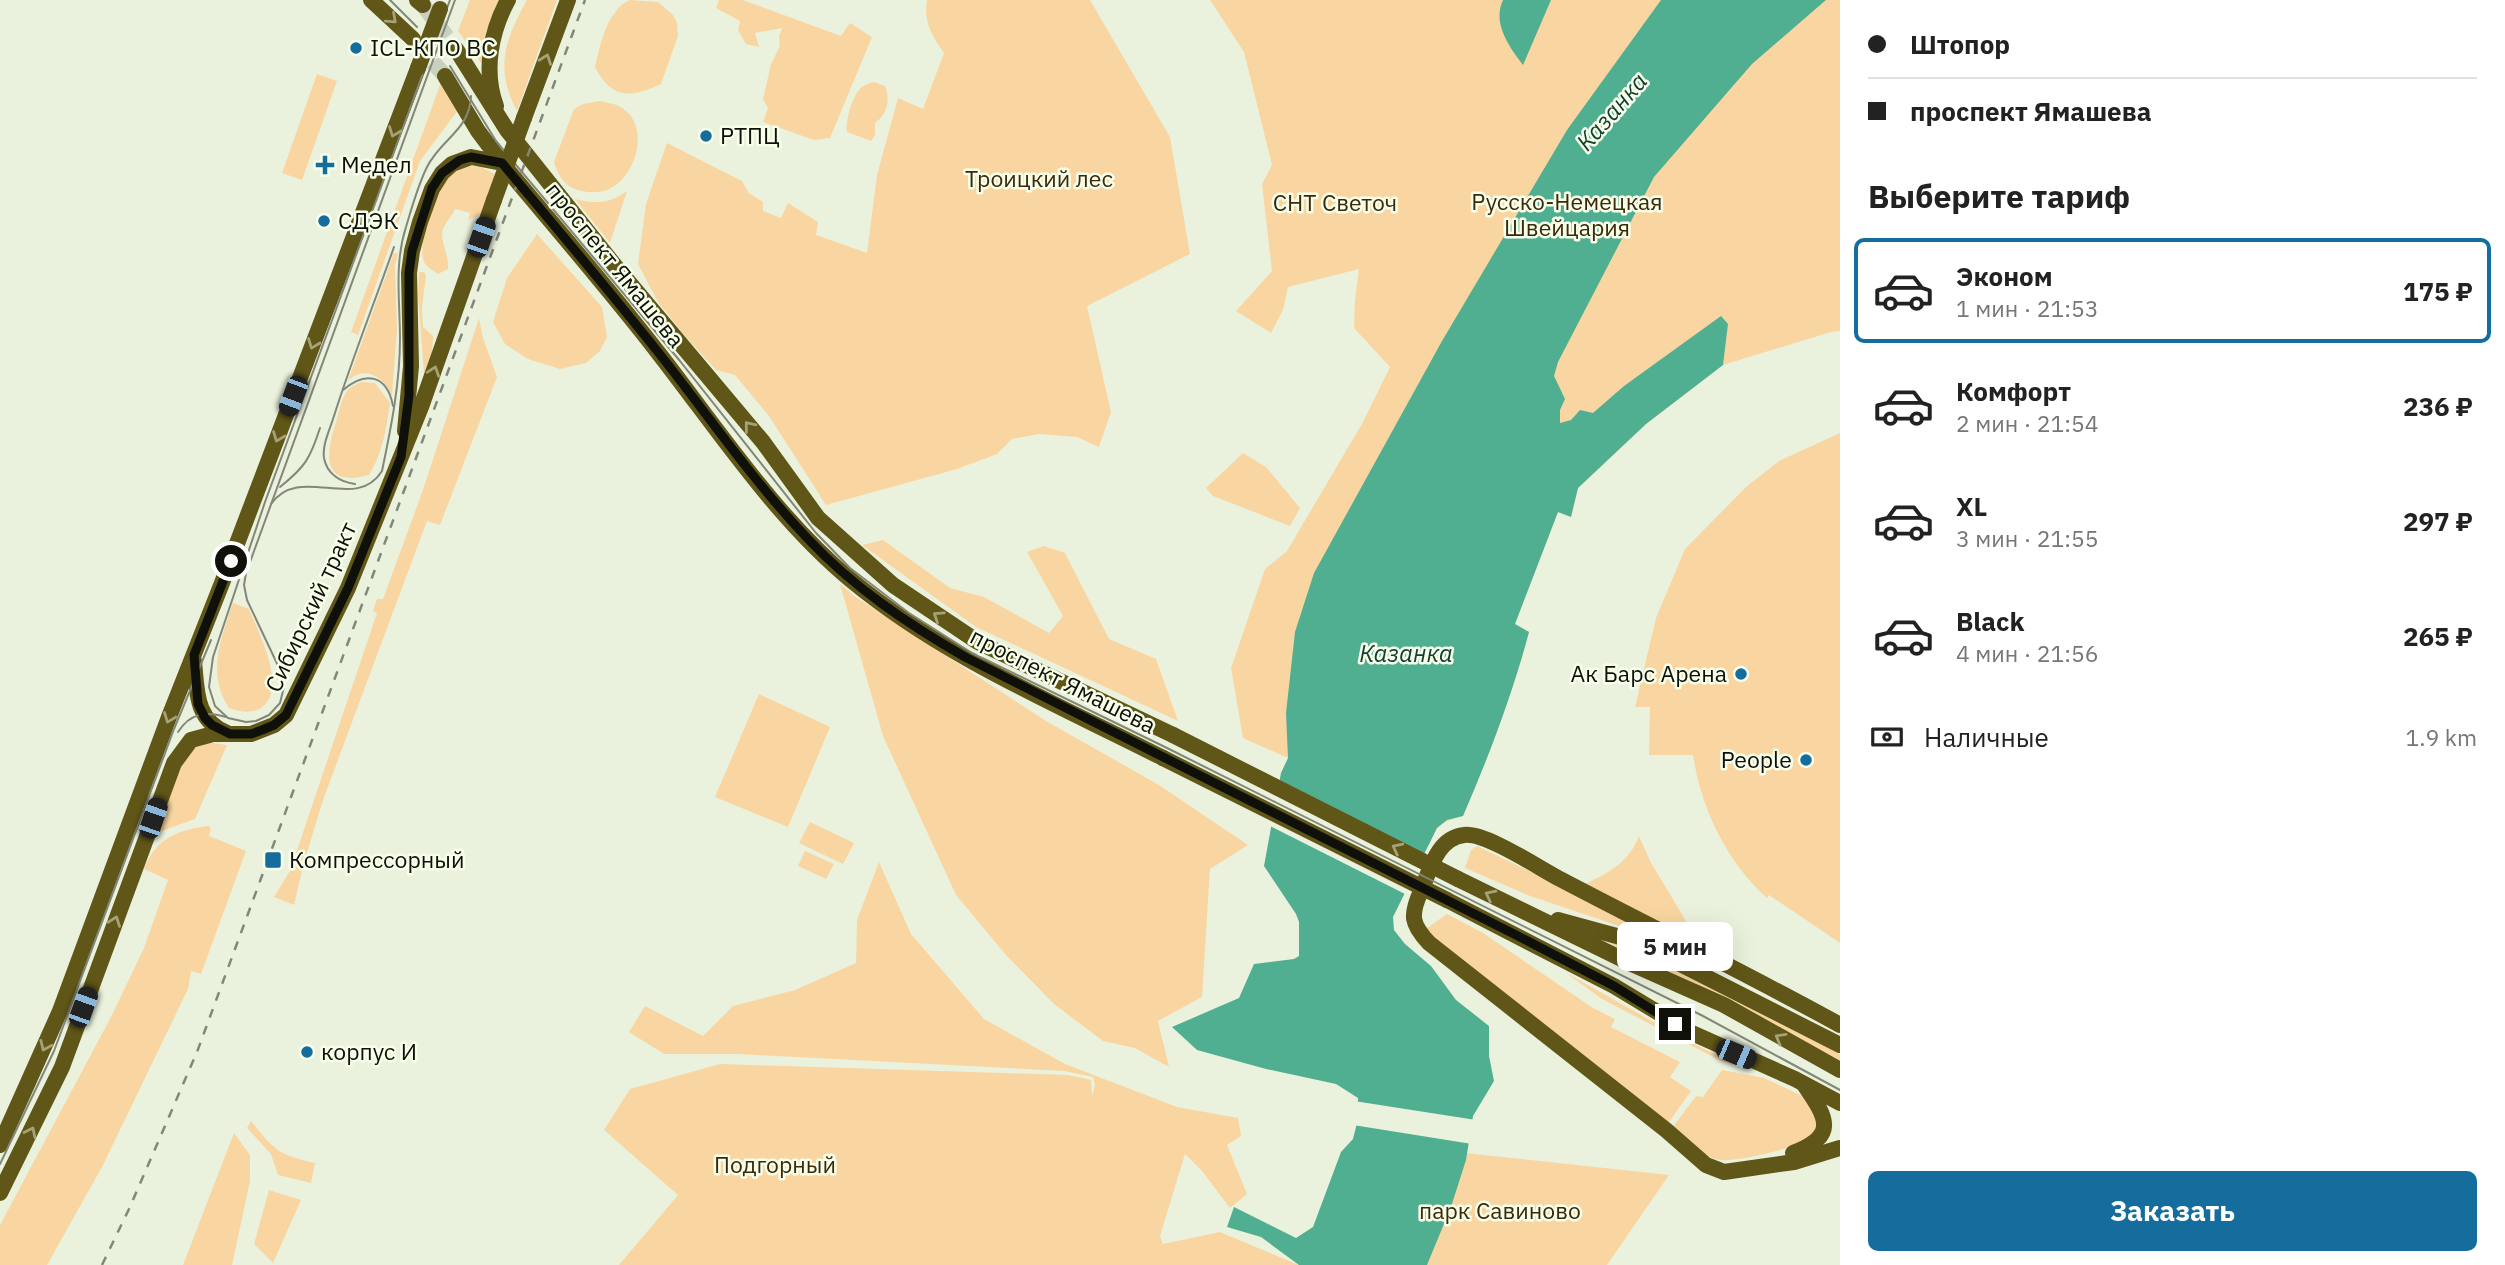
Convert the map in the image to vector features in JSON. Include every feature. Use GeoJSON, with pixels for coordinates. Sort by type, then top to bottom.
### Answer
{"type":"FeatureCollection","features":[{"type":"Feature","properties":{"kind":"main road"},"geometry":{"type":"LineString","coordinates":[[370,0],[413,39]]}},
{"type":"Feature","properties":{"kind":"main road"},"geometry":{"type":"LineString","coordinates":[[507,130],[491,93],[490,66],[492,38],[508,0]]}},
{"type":"Feature","properties":{"kind":"main road","name":"Сибирский тракт"},"geometry":{"type":"LineString","coordinates":[[0,1193],[62,1067],[174,763],[191,740],[202,735],[251,734],[274,725],[286,715],[348,588],[401,457],[568,0]]}},
{"type":"Feature","properties":{"kind":"main road"},"geometry":{"type":"LineString","coordinates":[[0,1145],[60,1011],[442,5]]}},
{"type":"Feature","properties":{"kind":"main road","name":"проспект Ямашева"},"geometry":{"type":"LineString","coordinates":[[456,49],[507,130],[763,442],[818,518],[893,585],[978,642],[1173,735],[1521,911],[1724,1005],[1840,1070]]}},
{"type":"Feature","properties":{"kind":"main road","name":"проспект Ямашева"},"geometry":{"type":"LineString","coordinates":[[445,76],[472,122],[502,163],[659,354],[745,466],[808,539],[849,578],[922,632],[965,657],[1614,986],[1698,1035],[1840,1102]]}},
{"type":"Feature","properties":{"kind":"main road"},"geometry":{"type":"LineString","coordinates":[[401,457],[409,395],[409,273],[420,222],[432,188],[452,164],[471,157],[502,163]]}},
{"type":"Feature","properties":{"kind":"main road"},"geometry":{"type":"LineString","coordinates":[[194,655],[196,690],[202,713],[212,725],[230,734]]}},
{"type":"Feature","properties":{"kind":"main road"},"geometry":{"type":"LineString","coordinates":[[1840,1025],[1743,971],[1484,838],[1465,834],[1449,840],[1440,848],[1413,909],[1415,923],[1429,943],[1666,1130],[1706,1165],[1724,1172],[1794,1162],[1840,1148]]}},
{"type":"Feature","properties":{"kind":"main road"},"geometry":{"type":"LineString","coordinates":[[1521,911],[1635,941],[1840,1045]]}},
{"type":"Feature","properties":{"kind":"main road"},"geometry":{"type":"LineString","coordinates":[[1635,941],[1646,940],[1653,925]]}},
{"type":"Feature","properties":{"kind":"main road"},"geometry":{"type":"LineString","coordinates":[[1763,1165],[1807,1148],[1822,1133],[1823,1113],[1804,1084]]}},
{"type":"Feature","properties":{"kind":"green space"},"geometry":{"type":"Polygon","coordinates":[[[470,0],[502,0],[495,8],[481,63],[458,31],[470,0]]]}},
{"type":"Feature","properties":{"kind":"green space"},"geometry":{"type":"Polygon","coordinates":[[[527,0],[557,0],[517,111],[506,81],[505,54],[513,28],[527,0]]]}},
{"type":"Feature","properties":{"kind":"green space"},"geometry":{"type":"Polygon","coordinates":[[[630,0],[658,2],[673,15],[678,36],[661,84],[640,92],[623,93],[608,86],[595,67],[602,38],[611,19],[622,5],[630,0]]]}},
{"type":"Feature","properties":{"kind":"green space"},"geometry":{"type":"Polygon","coordinates":[[[719,0],[743,0],[841,36],[850,23],[872,37],[830,138],[814,140],[763,122],[768,108],[763,99],[771,64],[780,46],[782,28],[755,33],[759,47],[746,44],[738,30],[740,21],[716,8],[719,0]]]}},
{"type":"Feature","properties":{"kind":"green space","name":"Троицкий лес"},"geometry":{"type":"Polygon","coordinates":[[[927,0],[1090,0],[1170,137],[1190,254],[1087,306],[1111,412],[1099,447],[1077,437],[1039,434],[1012,439],[997,454],[957,469],[826,505],[769,416],[735,375],[716,370],[658,302],[638,264],[646,204],[667,143],[742,181],[749,193],[763,202],[763,211],[781,218],[788,203],[818,222],[816,235],[867,253],[877,175],[898,98],[923,109],[944,53],[930,28],[926,15],[927,0]]]}},
{"type":"Feature","properties":{"kind":"green space","name":"Русско-Немецкая Швейцария"},"geometry":{"type":"Polygon","coordinates":[[[1210,0],[1840,0],[1840,331],[1723,365],[1646,424],[1578,488],[1571,517],[1558,512],[1515,624],[1529,632],[1508,702],[1482,771],[1463,816],[1444,823],[1430,838],[1288,758],[1243,738],[1231,668],[1265,569],[1287,551],[1363,422],[1390,367],[1354,328],[1359,269],[1288,287],[1283,310],[1271,333],[1236,311],[1272,271],[1262,184],[1272,165],[1244,52],[1210,0]]]}},
{"type":"Feature","properties":{"kind":"green space"},"geometry":{"type":"Polygon","coordinates":[[[317,74],[337,81],[302,180],[282,173],[317,74]]]}},
{"type":"Feature","properties":{"kind":"green space"},"geometry":{"type":"Polygon","coordinates":[[[441,82],[458,110],[420,161],[358,335],[351,332],[441,82]]]}},
{"type":"Feature","properties":{"kind":"green space"},"geometry":{"type":"Polygon","coordinates":[[[874,82],[885,86],[888,102],[882,116],[875,123],[875,135],[871,141],[847,132],[847,121],[859,90],[874,82]]]}},
{"type":"Feature","properties":{"kind":"green space"},"geometry":{"type":"Polygon","coordinates":[[[600,101],[625,110],[633,119],[638,141],[632,164],[618,183],[603,191],[585,192],[567,184],[554,162],[574,109],[583,104],[600,101]]]}},
{"type":"Feature","properties":{"kind":"green space"},"geometry":{"type":"Polygon","coordinates":[[[470,166],[481,167],[495,174],[481,214],[468,220],[470,213],[455,209],[445,224],[442,235],[448,269],[438,274],[427,266],[423,259],[427,226],[436,199],[448,178],[456,171],[470,166]]]}},
{"type":"Feature","properties":{"kind":"green space"},"geometry":{"type":"Polygon","coordinates":[[[627,191],[610,243],[575,199],[602,202],[627,191]]]}},
{"type":"Feature","properties":{"kind":"green space"},"geometry":{"type":"Polygon","coordinates":[[[537,234],[602,307],[607,337],[600,351],[586,363],[560,369],[528,359],[505,344],[493,322],[507,278],[537,234]]]}},
{"type":"Feature","properties":{"kind":"green space"},"geometry":{"type":"Polygon","coordinates":[[[394,253],[398,254],[395,265],[397,330],[392,396],[389,389],[374,375],[361,374],[348,381],[394,253]]]}},
{"type":"Feature","properties":{"kind":"green space"},"geometry":{"type":"Polygon","coordinates":[[[419,272],[426,275],[423,327],[433,336],[431,355],[424,374],[418,295],[419,272]]]}},
{"type":"Feature","properties":{"kind":"green space"},"geometry":{"type":"Polygon","coordinates":[[[479,318],[497,377],[440,525],[427,521],[323,800],[294,905],[274,897],[290,871],[377,613],[373,611],[377,599],[383,599],[423,490],[479,318]]]}},
{"type":"Feature","properties":{"kind":"green space"},"geometry":{"type":"Polygon","coordinates":[[[361,382],[375,383],[390,403],[385,432],[378,458],[369,475],[342,477],[335,473],[331,466],[329,457],[332,434],[345,395],[350,388],[361,382]]]}},
{"type":"Feature","properties":{"kind":"green space","name":"Ак Барс Арена"},"geometry":{"type":"Polygon","coordinates":[[[1840,433],[1840,943],[1769,895],[1767,898],[1752,883],[1739,868],[1709,814],[1693,755],[1649,755],[1650,707],[1635,707],[1656,618],[1685,549],[1746,487],[1779,461],[1840,433]]]}},
{"type":"Feature","properties":{"kind":"green space"},"geometry":{"type":"Polygon","coordinates":[[[1243,453],[1266,467],[1300,508],[1290,526],[1213,496],[1206,488],[1243,453]]]}},
{"type":"Feature","properties":{"kind":"green space"},"geometry":{"type":"Polygon","coordinates":[[[883,540],[950,588],[984,597],[1049,633],[1063,616],[1027,552],[1044,546],[1065,553],[1109,639],[1156,659],[1178,721],[976,627],[862,545],[883,540]]]}},
{"type":"Feature","properties":{"kind":"green space"},"geometry":{"type":"Polygon","coordinates":[[[840,584],[854,596],[1046,721],[1159,785],[1248,845],[1210,869],[1202,997],[1158,1021],[1169,1067],[1135,1048],[1103,1041],[1054,1004],[1006,955],[956,895],[883,736],[840,584]]]}},
{"type":"Feature","properties":{"kind":"green space"},"geometry":{"type":"Polygon","coordinates":[[[233,603],[249,609],[264,645],[272,674],[269,699],[261,708],[253,711],[229,708],[218,682],[220,643],[233,603]]]}},
{"type":"Feature","properties":{"kind":"green space"},"geometry":{"type":"Polygon","coordinates":[[[759,694],[830,727],[788,827],[715,797],[759,694]]]}},
{"type":"Feature","properties":{"kind":"green space"},"geometry":{"type":"Polygon","coordinates":[[[206,742],[227,745],[195,819],[159,832],[162,826],[160,817],[182,760],[191,747],[206,742]]]}},
{"type":"Feature","properties":{"kind":"green space"},"geometry":{"type":"Polygon","coordinates":[[[810,822],[854,843],[843,864],[799,843],[810,822]]]}},
{"type":"Feature","properties":{"kind":"green space"},"geometry":{"type":"Polygon","coordinates":[[[208,826],[211,828],[209,836],[246,851],[201,974],[191,971],[188,989],[102,1167],[47,1265],[0,1265],[0,1225],[111,1017],[144,948],[168,880],[144,869],[149,858],[169,837],[208,826]]]}},
{"type":"Feature","properties":{"kind":"green space"},"geometry":{"type":"Polygon","coordinates":[[[1639,836],[1650,861],[1692,931],[1688,937],[1585,884],[1624,860],[1639,836]]]}},
{"type":"Feature","properties":{"kind":"green space"},"geometry":{"type":"Polygon","coordinates":[[[1477,846],[1631,920],[1631,926],[1625,928],[1530,896],[1465,868],[1471,850],[1477,846]]]}},
{"type":"Feature","properties":{"kind":"green space"},"geometry":{"type":"Polygon","coordinates":[[[805,851],[834,864],[826,879],[798,866],[805,851]]]}},
{"type":"Feature","properties":{"kind":"green space","name":"Подгорный"},"geometry":{"type":"Polygon","coordinates":[[[879,862],[911,934],[984,1019],[1065,1064],[1177,1107],[1238,1118],[1241,1136],[1227,1145],[1247,1194],[1230,1208],[1202,1171],[1185,1154],[1160,1236],[1163,1244],[1220,1232],[1299,1265],[619,1265],[678,1195],[604,1130],[630,1089],[720,1064],[1068,1075],[1091,1080],[1092,1096],[1095,1085],[1093,1077],[1065,1071],[737,1054],[664,1054],[629,1032],[645,1006],[703,1036],[733,1006],[795,990],[856,963],[857,920],[879,862]]]}},
{"type":"Feature","properties":{"kind":"green space"},"geometry":{"type":"Polygon","coordinates":[[[1447,914],[1483,933],[1593,1008],[1615,1019],[1611,1027],[1680,1062],[1670,1077],[1691,1091],[1667,1125],[1432,939],[1427,928],[1447,914]]]}},
{"type":"Feature","properties":{"kind":"green space"},"geometry":{"type":"Polygon","coordinates":[[[1593,934],[1629,947],[1840,1054],[1840,1060],[1779,1029],[1751,1011],[1593,934]]]}},
{"type":"Feature","properties":{"kind":"green space"},"geometry":{"type":"Polygon","coordinates":[[[1565,972],[1680,1037],[1741,1067],[1721,1061],[1602,999],[1565,972]]]}},
{"type":"Feature","properties":{"kind":"green space"},"geometry":{"type":"Polygon","coordinates":[[[1722,1070],[1764,1078],[1811,1100],[1820,1114],[1816,1133],[1797,1144],[1742,1159],[1715,1159],[1701,1152],[1672,1128],[1696,1096],[1703,1097],[1722,1070]]]}},
{"type":"Feature","properties":{"kind":"green space"},"geometry":{"type":"Polygon","coordinates":[[[251,1121],[285,1154],[315,1163],[311,1183],[278,1175],[271,1154],[247,1128],[251,1121]]]}},
{"type":"Feature","properties":{"kind":"green space"},"geometry":{"type":"Polygon","coordinates":[[[234,1133],[250,1155],[250,1181],[232,1265],[183,1265],[234,1133]]]}},
{"type":"Feature","properties":{"kind":"green space","name":"парк Савиново"},"geometry":{"type":"Polygon","coordinates":[[[1465,1153],[1669,1175],[1607,1265],[1421,1265],[1465,1153]]]}},
{"type":"Feature","properties":{"kind":"green space"},"geometry":{"type":"Polygon","coordinates":[[[269,1190],[301,1200],[273,1263],[254,1244],[269,1190]]]}},
{"type":"Feature","properties":{"kind":"water"},"geometry":{"type":"Polygon","coordinates":[[[1503,0],[1551,0],[1523,65],[1508,43],[1501,26],[1500,9],[1503,0]]]}},
{"type":"Feature","properties":{"kind":"water","name":"Казанка"},"geometry":{"type":"Polygon","coordinates":[[[1661,0],[1826,0],[1752,64],[1654,177],[1558,362],[1554,376],[1565,399],[1560,410],[1560,423],[1571,420],[1580,410],[1593,413],[1624,386],[1721,316],[1728,324],[1723,365],[1646,424],[1578,488],[1571,517],[1558,512],[1515,624],[1529,632],[1508,702],[1482,771],[1463,816],[1447,820],[1437,828],[1393,917],[1394,930],[1405,944],[1431,966],[1456,1000],[1489,1026],[1489,1056],[1494,1081],[1473,1116],[1466,1160],[1451,1207],[1427,1265],[1299,1265],[1261,1237],[1227,1227],[1234,1207],[1296,1238],[1313,1227],[1341,1152],[1353,1139],[1358,1098],[1336,1084],[1197,1050],[1172,1027],[1239,998],[1254,964],[1299,956],[1299,922],[1296,914],[1264,866],[1281,773],[1288,758],[1286,713],[1295,632],[1314,573],[1442,341],[1567,130],[1661,0]]]}},
{"type":"Feature","properties":{"kind":"pier"},"geometry":{"type":"Polygon","coordinates":[[[1277,779],[1426,855],[1407,895],[1268,825],[1277,779]]]}},
{"type":"Feature","properties":{"kind":"pier"},"geometry":{"type":"Polygon","coordinates":[[[1354,1101],[1476,1120],[1472,1144],[1353,1125],[1354,1101]]]}},
{"type":"Feature","properties":{"kind":"tunnel"},"geometry":{"type":"LineString","coordinates":[[423,5],[456,49]]}},
{"type":"Feature","properties":{"kind":"tunnel"},"geometry":{"type":"LineString","coordinates":[[417,44],[445,76]]}},
{"type":"Feature","properties":{"kind":"tram line"},"geometry":{"type":"LineString","coordinates":[[390,0],[417,27]]}},
{"type":"Feature","properties":{"kind":"tram line"},"geometry":{"type":"LineString","coordinates":[[450,0],[265,502],[213,657],[209,687],[215,706],[228,718],[256,721],[269,715],[280,703],[284,687],[282,674],[247,600],[244,585],[246,573],[455,0]]}},
{"type":"Feature","properties":{"kind":"tram line"},"geometry":{"type":"LineString","coordinates":[[450,66],[496,141],[680,361],[816,533],[850,568],[909,613],[972,653],[1703,1016],[1840,1090]]}},
{"type":"Feature","properties":{"kind":"tram line"},"geometry":{"type":"LineString","coordinates":[[271,504],[283,493],[297,487],[358,488],[371,483],[382,471],[398,372],[398,283],[402,241],[427,167],[466,118],[471,96]]}},
{"type":"Feature","properties":{"kind":"tram line"},"geometry":{"type":"LineString","coordinates":[[355,484],[339,479],[331,473],[324,458],[324,448],[394,247]]}},
{"type":"Feature","properties":{"kind":"tram line"},"geometry":{"type":"LineString","coordinates":[[343,390],[359,380],[374,379],[386,387],[393,406]]}},
{"type":"Feature","properties":{"kind":"tram line"},"geometry":{"type":"LineString","coordinates":[[280,487],[306,462],[320,428]]}},
{"type":"Feature","properties":{"kind":"tram line"},"geometry":{"type":"LineString","coordinates":[[0,1164],[54,1051],[174,729],[211,640]]}},
{"type":"Feature","properties":{"kind":"tram line"},"geometry":{"type":"LineString","coordinates":[[178,732],[188,721],[199,715],[226,717]]}},
{"type":"Feature","properties":{"kind":"railway"},"geometry":{"type":"LineString","coordinates":[[102,1265],[197,1052],[585,0]]}},
{"type":"Feature","properties":{"kind":"place","name":"ICL-КПО ВС"},"geometry":{"type":"Point","coordinates":[356,48]}},
{"type":"Feature","properties":{"kind":"place","name":"РТПЦ"},"geometry":{"type":"Point","coordinates":[706,136]}},
{"type":"Feature","properties":{"kind":"place","name":"Медел"},"geometry":{"type":"Point","coordinates":[325,165]}},
{"type":"Feature","properties":{"kind":"place","name":"СДЭК"},"geometry":{"type":"Point","coordinates":[324,221]}},
{"type":"Feature","properties":{"kind":"place","name":"Ак Барс Арена"},"geometry":{"type":"Point","coordinates":[1741,674]}},
{"type":"Feature","properties":{"kind":"place","name":"People"},"geometry":{"type":"Point","coordinates":[1806,760]}},
{"type":"Feature","properties":{"kind":"place","name":"Компрессорный"},"geometry":{"type":"Point","coordinates":[273,860]}},
{"type":"Feature","properties":{"kind":"place","name":"корпус И"},"geometry":{"type":"Point","coordinates":[307,1052]}},
{"type":"Feature","properties":{"kind":"route"},"geometry":{"type":"LineString","coordinates":[[231,561],[194,655],[196,690],[202,713],[219,730],[239,735],[251,734],[274,725],[286,715],[348,588],[401,457],[411,366],[409,273],[412,251],[432,188],[442,173],[460,160],[471,157],[502,163],[659,354],[763,487],[808,539],[881,604],[965,657],[1516,935],[1614,986],[1675,1024]]}},
{"type":"Feature","properties":{"kind":"park label","name":"СНТ Светоч"},"geometry":{"type":"Point","coordinates":[1335,203]}}]}
